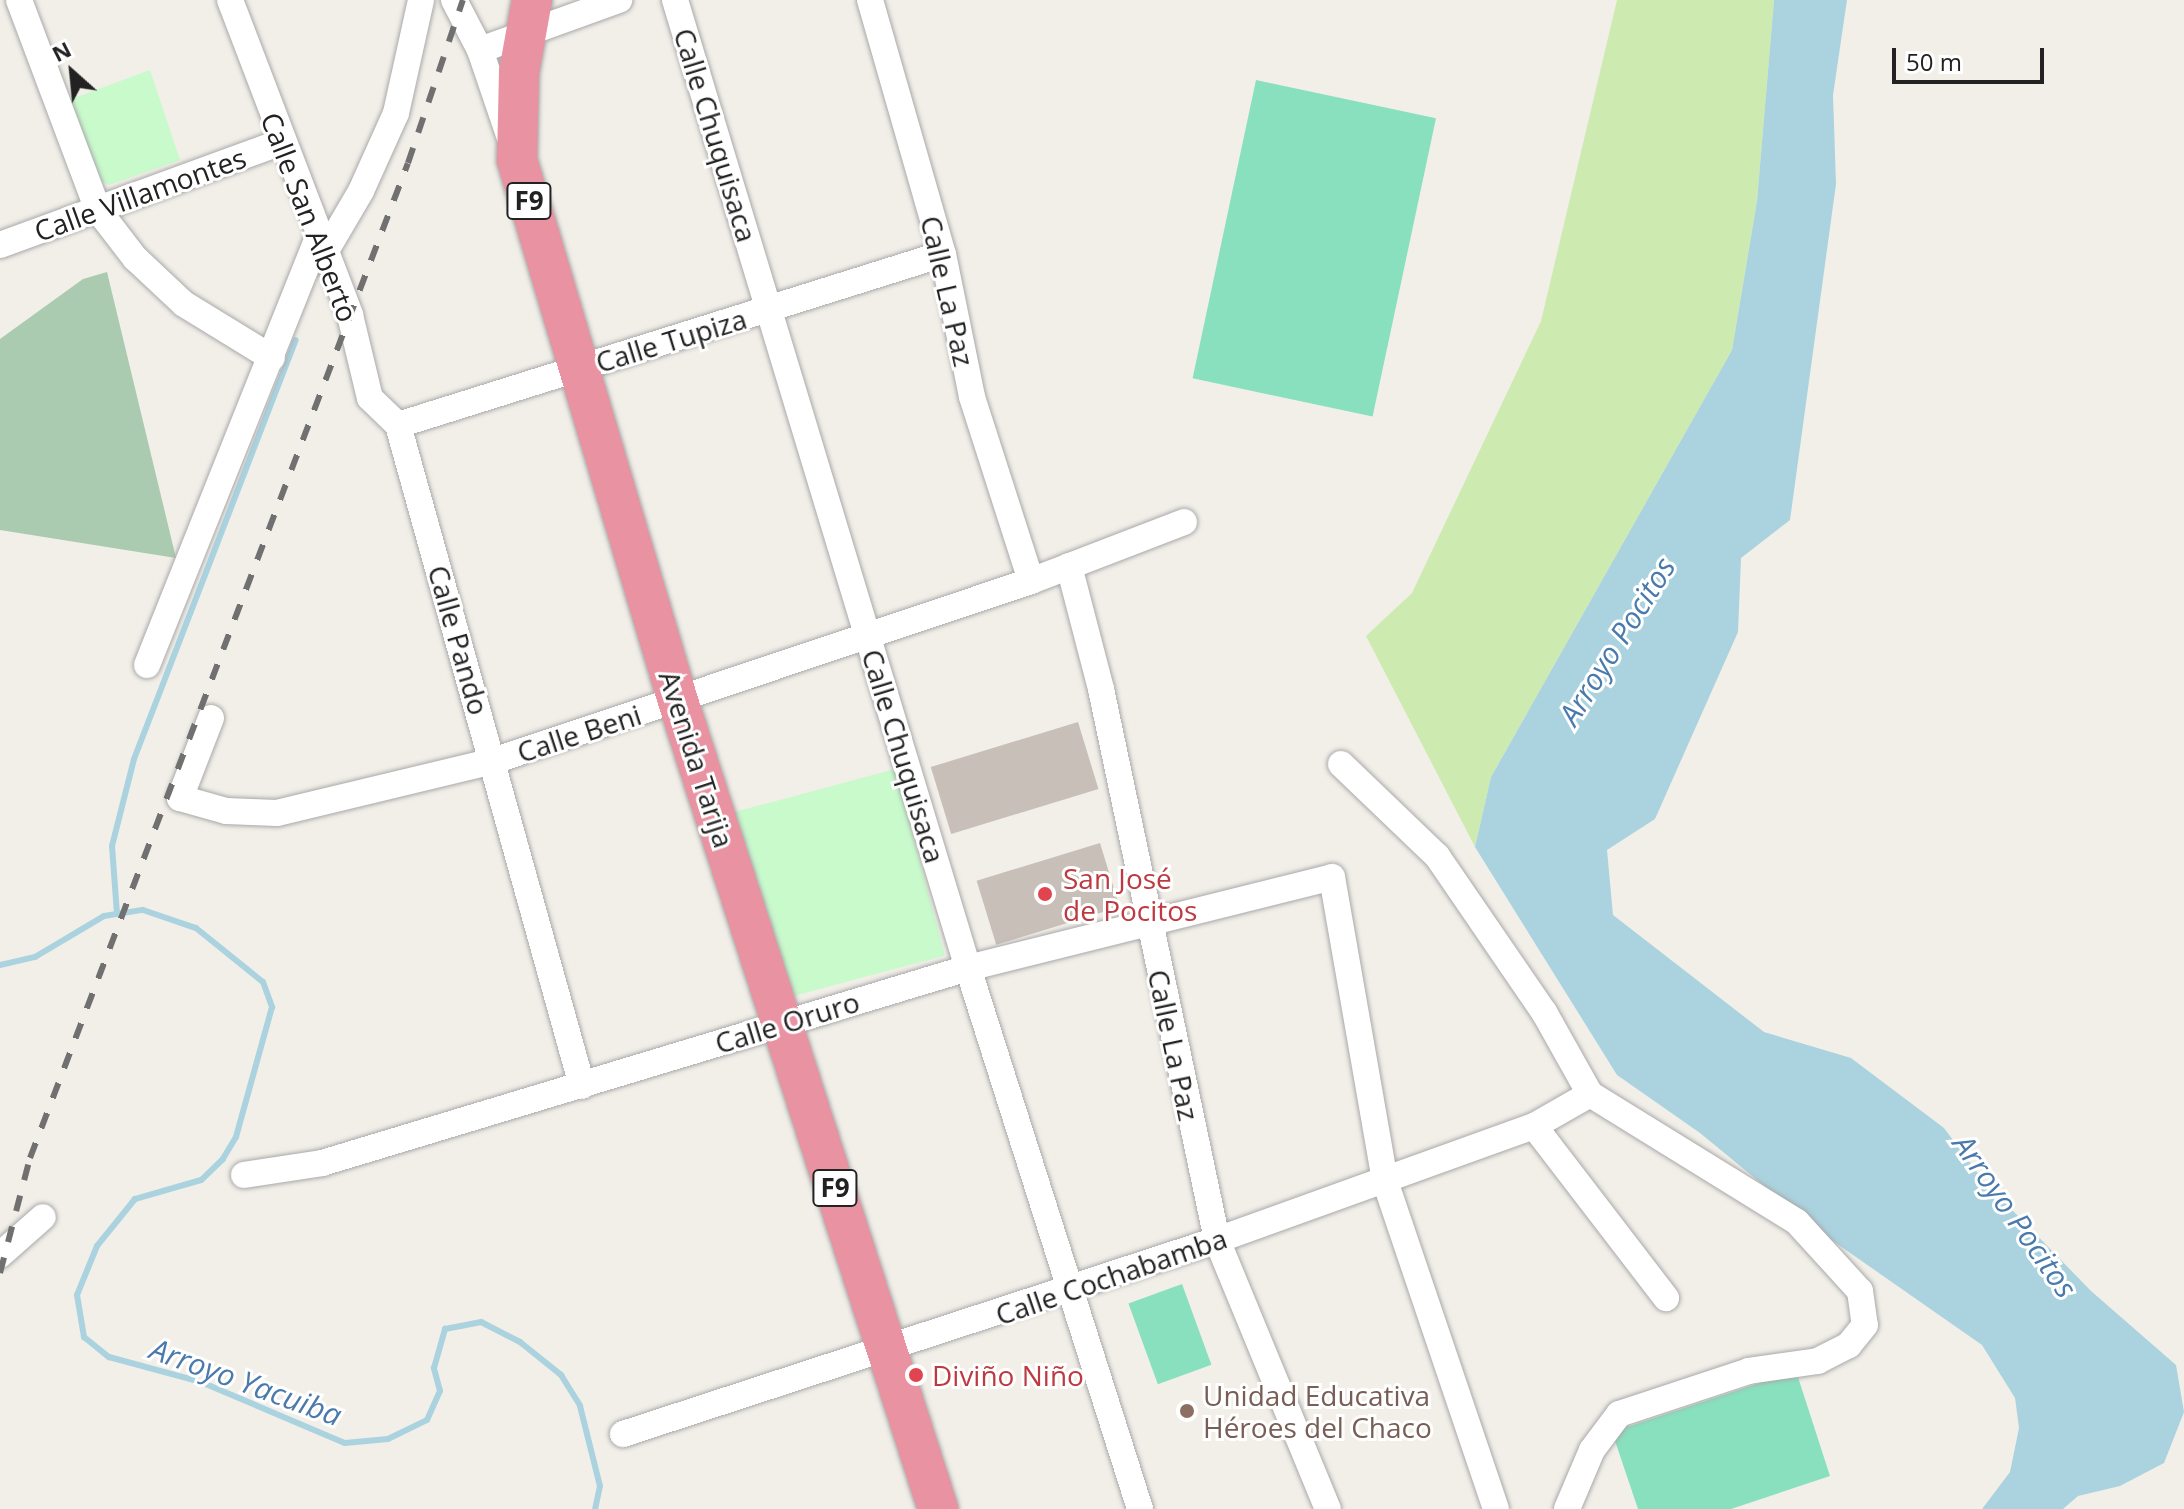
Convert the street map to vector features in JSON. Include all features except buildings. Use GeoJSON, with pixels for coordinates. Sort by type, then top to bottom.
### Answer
{"type":"FeatureCollection","features":[{"type":"Feature","properties":{"kind":"highway","name":"Avenida Tarija"},"geometry":{"type":"LineString","coordinates":[[530,14],[515,113],[517,160],[678,701],[938,1509]]}},
{"type":"Feature","properties":{"kind":"street"},"geometry":{"type":"LineString","coordinates":[[19,0],[98,210],[135,258],[184,304],[272,358]]}},
{"type":"Feature","properties":{"kind":"street","name":"Calle San Alberto"},"geometry":{"type":"LineString","coordinates":[[230,0],[281,142],[323,241],[370,398],[398,425]]}},
{"type":"Feature","properties":{"kind":"street"},"geometry":{"type":"LineString","coordinates":[[147,665],[323,241],[361,191],[396,113],[421,0]]}},
{"type":"Feature","properties":{"kind":"street"},"geometry":{"type":"LineString","coordinates":[[454,0],[480,50],[517,160]]}},
{"type":"Feature","properties":{"kind":"street"},"geometry":{"type":"LineString","coordinates":[[480,50],[530,14],[619,0]]}},
{"type":"Feature","properties":{"kind":"street","name":"Calle Chuquisaca"},"geometry":{"type":"LineString","coordinates":[[675,0],[968,968],[1073,1290],[1140,1509]]}},
{"type":"Feature","properties":{"kind":"street","name":"Calle La Paz"},"geometry":{"type":"LineString","coordinates":[[870,0],[943,254],[972,397],[1031,581]]}},
{"type":"Feature","properties":{"kind":"street","name":"Calle Villamontes"},"geometry":{"type":"LineString","coordinates":[[0,245],[281,142]]}},
{"type":"Feature","properties":{"kind":"street","name":"Calle Tupiza"},"geometry":{"type":"LineString","coordinates":[[398,425],[943,254]]}},
{"type":"Feature","properties":{"kind":"street","name":"Calle Pando"},"geometry":{"type":"LineString","coordinates":[[398,425],[582,1086]]}},
{"type":"Feature","properties":{"kind":"street","name":"Calle Beni"},"geometry":{"type":"LineString","coordinates":[[211,718],[180,798],[226,811],[277,813],[493,761],[1031,581],[1184,522]]}},
{"type":"Feature","properties":{"kind":"street","name":"Calle La Paz"},"geometry":{"type":"LineString","coordinates":[[1069,566],[1101,689],[1147,920],[1217,1240],[1328,1509]]}},
{"type":"Feature","properties":{"kind":"street"},"geometry":{"type":"LineString","coordinates":[[1341,764],[1437,856],[1544,1012],[1590,1094],[1797,1222],[1860,1291],[1865,1325],[1849,1345],[1818,1361],[1749,1371],[1619,1414],[1592,1450],[1567,1509]]}},
{"type":"Feature","properties":{"kind":"street","name":"Calle Oruro"},"geometry":{"type":"LineString","coordinates":[[244,1175],[322,1163],[968,968],[1147,920],[1332,877],[1385,1181]]}},
{"type":"Feature","properties":{"kind":"street","name":"Calle Cochabamba"},"geometry":{"type":"LineString","coordinates":[[623,1434],[886,1353],[1385,1181],[1534,1126],[1590,1094]]}},
{"type":"Feature","properties":{"kind":"street"},"geometry":{"type":"LineString","coordinates":[[1534,1126],[1666,1298]]}},
{"type":"Feature","properties":{"kind":"street"},"geometry":{"type":"LineString","coordinates":[[1385,1181],[1496,1509]]}},
{"type":"Feature","properties":{"kind":"street"},"geometry":{"type":"LineString","coordinates":[[0,1255],[43,1217]]}},
{"type":"Feature","properties":{"kind":"green space"},"geometry":{"type":"Polygon","coordinates":[[[1617,0],[1774,0],[1757,201],[1732,350],[1491,777],[1475,847],[1366,636],[1412,593],[1541,321],[1617,0]]]}},
{"type":"Feature","properties":{"kind":"green space"},"geometry":{"type":"Polygon","coordinates":[[[150,70],[180,160],[109,185],[96,179],[66,101],[150,70]]]}},
{"type":"Feature","properties":{"kind":"green space"},"geometry":{"type":"Polygon","coordinates":[[[1256,80],[1436,118],[1373,417],[1193,378],[1256,80]]]}},
{"type":"Feature","properties":{"kind":"green space"},"geometry":{"type":"Polygon","coordinates":[[[107,272],[176,558],[0,530],[0,339],[83,279],[107,272]]]}},
{"type":"Feature","properties":{"kind":"green space"},"geometry":{"type":"Polygon","coordinates":[[[895,769],[945,955],[777,1000],[727,814],[895,769]]]}},
{"type":"Feature","properties":{"kind":"green space"},"geometry":{"type":"Polygon","coordinates":[[[1182,1284],[1211,1365],[1158,1384],[1128,1303],[1182,1284]]]}},
{"type":"Feature","properties":{"kind":"green space"},"geometry":{"type":"Polygon","coordinates":[[[1796,1371],[1830,1476],[1731,1509],[1638,1509],[1612,1432],[1796,1371]]]}},
{"type":"Feature","properties":{"kind":"water","name":"Arroyo Pocitos"},"geometry":{"type":"Polygon","coordinates":[[[1774,0],[1847,0],[1833,95],[1836,184],[1790,520],[1741,558],[1738,632],[1655,819],[1607,850],[1613,915],[1764,1032],[1851,1058],[1944,1128],[1983,1180],[2091,1291],[2176,1365],[2184,1412],[2164,1463],[2120,1486],[2078,1496],[2063,1509],[1982,1509],[2010,1472],[2019,1428],[2015,1398],[1982,1345],[1823,1234],[1700,1133],[1617,1075],[1475,847],[1491,777],[1732,350],[1757,201],[1774,0]]]}},
{"type":"Feature","properties":{"kind":"waterway"},"geometry":{"type":"LineString","coordinates":[[117,914],[112,846],[134,759],[296,340]]}},
{"type":"Feature","properties":{"kind":"waterway","name":"Arroyo Yacuiba"},"geometry":{"type":"LineString","coordinates":[[0,965],[35,957],[104,916],[143,910],[196,928],[263,982],[272,1007],[236,1137],[223,1159],[201,1180],[135,1199],[97,1246],[77,1295],[84,1337],[109,1357],[201,1382],[345,1443],[388,1439],[427,1420],[440,1391],[434,1368],[445,1329],[481,1322],[520,1342],[561,1375],[580,1406],[600,1486],[595,1509]]}},
{"type":"Feature","properties":{"kind":"railway"},"geometry":{"type":"LineString","coordinates":[[0,1273],[30,1158],[408,163],[463,0]]}},
{"type":"Feature","properties":{"kind":"place","name":"San José de Pocitos"},"geometry":{"type":"Point","coordinates":[1045,894]}},
{"type":"Feature","properties":{"kind":"place","name":"Diviño Niño"},"geometry":{"type":"Point","coordinates":[916,1375]}},
{"type":"Feature","properties":{"kind":"place","name":"Unidad Educativa Héroes del Chaco"},"geometry":{"type":"Point","coordinates":[1187,1411]}}]}
